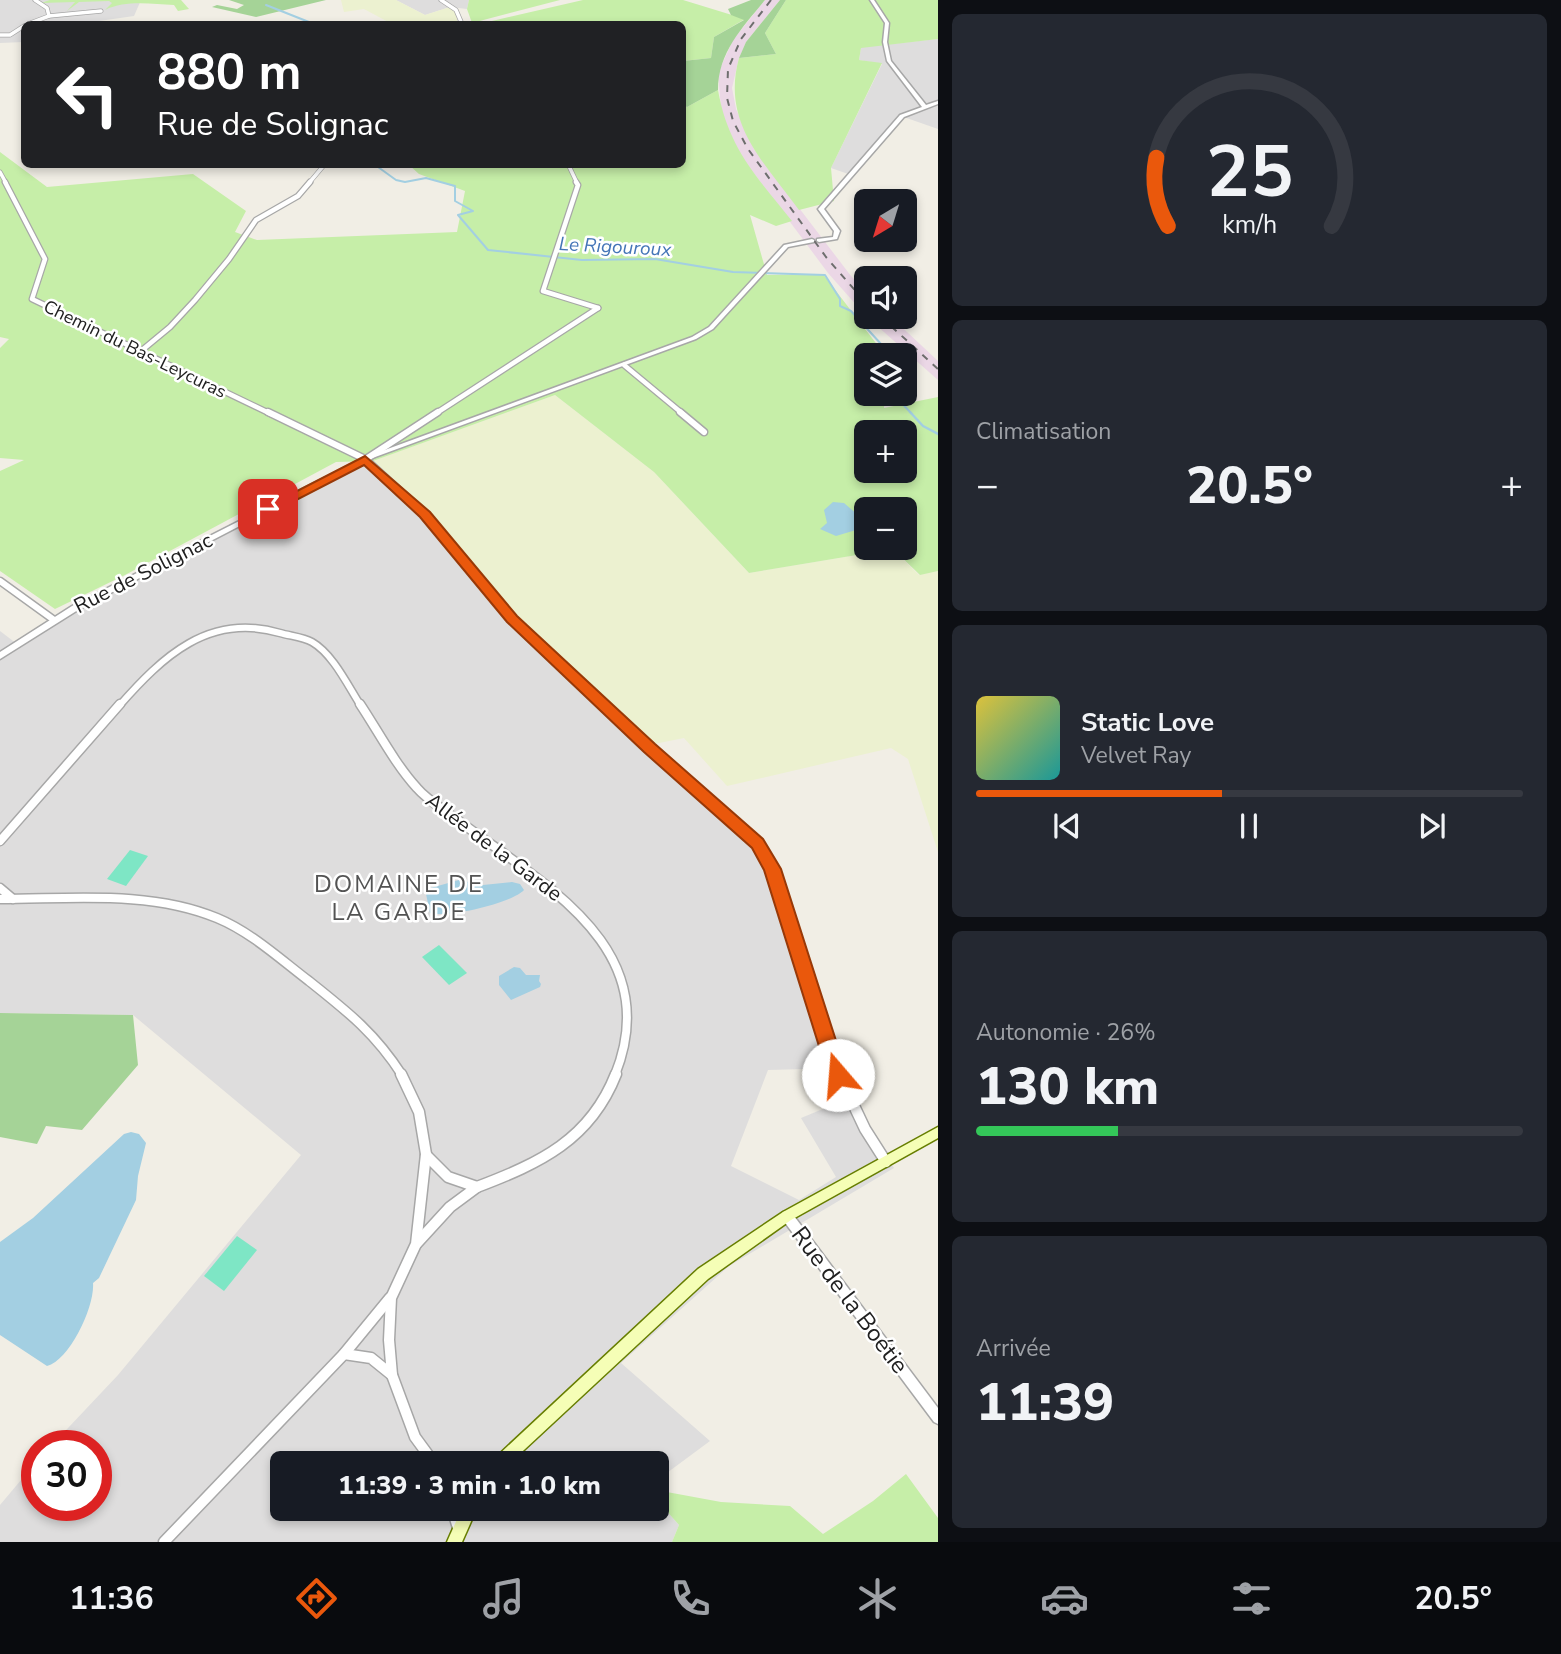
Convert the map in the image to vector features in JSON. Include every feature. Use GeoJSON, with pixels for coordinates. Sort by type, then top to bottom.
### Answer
{"type":"FeatureCollection","features":[{"type":"Feature","properties":{"kind":"main road"},"geometry":{"type":"LineString","coordinates":[[513,1451],[703,1273],[787,1216],[938,1132]]}},
{"type":"Feature","properties":{"kind":"street"},"geometry":{"type":"LineString","coordinates":[[440,0],[460,16],[461,21]]}},
{"type":"Feature","properties":{"kind":"street"},"geometry":{"type":"LineString","coordinates":[[872,0],[887,23],[889,61],[924,106],[938,102]]}},
{"type":"Feature","properties":{"kind":"street"},"geometry":{"type":"LineString","coordinates":[[36,2],[47,8],[49,16]]}},
{"type":"Feature","properties":{"kind":"street"},"geometry":{"type":"LineString","coordinates":[[36,21],[49,16],[101,11]]}},
{"type":"Feature","properties":{"kind":"street"},"geometry":{"type":"LineString","coordinates":[[12,34],[21,28]]}},
{"type":"Feature","properties":{"kind":"street"},"geometry":{"type":"LineString","coordinates":[[0,35],[21,34]]}},
{"type":"Feature","properties":{"kind":"street","name":"Rue de Solignac"},"geometry":{"type":"LineString","coordinates":[[0,656],[54,620],[365,459],[672,349],[711,328],[786,246],[835,238],[837,231],[821,209],[902,116],[924,106]]}},
{"type":"Feature","properties":{"kind":"street"},"geometry":{"type":"LineString","coordinates":[[141,352],[170,327],[195,300],[221,270],[256,220],[298,196],[322,168]]}},
{"type":"Feature","properties":{"kind":"street"},"geometry":{"type":"LineString","coordinates":[[365,459],[598,308],[543,291],[578,184],[570,168]]}},
{"type":"Feature","properties":{"kind":"street","name":"Chemin du Bas-Leycuras"},"geometry":{"type":"LineString","coordinates":[[0,172],[45,259],[32,299],[365,459],[425,514],[512,619],[649,748],[758,843],[772,869],[838,1075],[856,1116],[886,1162]]}},
{"type":"Feature","properties":{"kind":"street"},"geometry":{"type":"LineString","coordinates":[[624,365],[704,432]]}},
{"type":"Feature","properties":{"kind":"street"},"geometry":{"type":"LineString","coordinates":[[0,581],[54,620]]}},
{"type":"Feature","properties":{"kind":"street","name":"Allée de la Garde"},"geometry":{"type":"LineString","coordinates":[[0,841],[153,667],[170,653],[188,642],[229,629],[264,628],[312,642],[332,662],[417,789],[579,911],[597,931],[620,973],[626,1004],[627,1034],[619,1070],[605,1098],[567,1143],[509,1175],[477,1187],[450,1207],[416,1244],[391,1298],[389,1340],[392,1375],[415,1437],[426,1451]]}},
{"type":"Feature","properties":{"kind":"street"},"geometry":{"type":"LineString","coordinates":[[0,888],[14,900]]}},
{"type":"Feature","properties":{"kind":"street","name":"Allée de la Garde"},"geometry":{"type":"LineString","coordinates":[[0,899],[147,900],[181,906],[218,918],[256,940],[352,1015],[380,1042],[402,1075],[419,1112],[426,1154],[416,1244]]}},
{"type":"Feature","properties":{"kind":"street"},"geometry":{"type":"LineString","coordinates":[[426,1154],[435,1168],[453,1181],[477,1187]]}},
{"type":"Feature","properties":{"kind":"street","name":"Rue de la Boétie"},"geometry":{"type":"LineString","coordinates":[[787,1216],[938,1418]]}},
{"type":"Feature","properties":{"kind":"street"},"geometry":{"type":"LineString","coordinates":[[164,1542],[344,1354],[391,1298]]}},
{"type":"Feature","properties":{"kind":"street"},"geometry":{"type":"LineString","coordinates":[[344,1354],[371,1359],[392,1375]]}},
{"type":"Feature","properties":{"kind":"shaded area"},"geometry":{"type":"Polygon","coordinates":[[[0,0],[141,0],[134,16],[99,21],[21,21],[21,42],[0,43],[0,0]]]}},
{"type":"Feature","properties":{"kind":"shaded area"},"geometry":{"type":"Polygon","coordinates":[[[396,0],[469,0],[467,9],[450,7],[425,15],[396,0]]]}},
{"type":"Feature","properties":{"kind":"shaded area"},"geometry":{"type":"Polygon","coordinates":[[[765,0],[780,0],[746,42],[739,58],[732,88],[736,109],[754,149],[854,279],[854,302],[828,273],[741,156],[728,131],[721,109],[718,73],[733,40],[765,0]]]}},
{"type":"Feature","properties":{"kind":"shaded area"},"geometry":{"type":"Polygon","coordinates":[[[938,39],[938,129],[898,115],[854,176],[831,168],[882,64],[859,60],[861,47],[938,39]]]}},
{"type":"Feature","properties":{"kind":"shaded area"},"geometry":{"type":"Polygon","coordinates":[[[881,329],[904,329],[938,361],[938,380],[917,361],[917,343],[896,343],[881,329]]]}},
{"type":"Feature","properties":{"kind":"shaded area"},"geometry":{"type":"Polygon","coordinates":[[[373,461],[430,513],[514,615],[759,838],[782,877],[843,1068],[768,1070],[731,1166],[799,1200],[836,1177],[801,1118],[852,1097],[894,1168],[729,1266],[621,1363],[710,1441],[669,1471],[669,1451],[270,1451],[270,1521],[669,1521],[669,1514],[679,1525],[672,1542],[0,1542],[0,1505],[21,1480],[21,1521],[112,1521],[112,1430],[66,1430],[118,1375],[301,1155],[133,1015],[0,1013],[0,631],[21,647],[73,613],[373,461]]]}},
{"type":"Feature","properties":{"kind":"green space"},"geometry":{"type":"Polygon","coordinates":[[[50,0],[181,0],[189,9],[178,11],[174,5],[138,3],[105,10],[112,3],[109,1],[79,2],[67,11],[75,2],[41,3],[50,0]]]}},
{"type":"Feature","properties":{"kind":"green space"},"geometry":{"type":"Polygon","coordinates":[[[229,0],[326,0],[256,17],[212,7],[217,5],[237,9],[244,5],[229,0]]]}},
{"type":"Feature","properties":{"kind":"green space"},"geometry":{"type":"Polygon","coordinates":[[[341,0],[396,0],[425,15],[450,7],[455,11],[457,21],[386,21],[364,9],[344,12],[341,0]]]}},
{"type":"Feature","properties":{"kind":"green space"},"geometry":{"type":"Polygon","coordinates":[[[469,0],[560,0],[480,21],[471,21],[467,9],[469,0]]]}},
{"type":"Feature","properties":{"kind":"green space"},"geometry":{"type":"Polygon","coordinates":[[[583,0],[683,0],[745,19],[714,37],[711,58],[686,61],[686,21],[492,21],[583,0]]]}},
{"type":"Feature","properties":{"kind":"green space"},"geometry":{"type":"Polygon","coordinates":[[[751,0],[765,0],[740,30],[727,52],[719,76],[718,90],[687,107],[686,61],[711,58],[714,37],[744,20],[731,15],[728,9],[751,0]]]}},
{"type":"Feature","properties":{"kind":"green space"},"geometry":{"type":"Polygon","coordinates":[[[780,0],[786,0],[765,33],[776,54],[739,58],[746,42],[780,0]]]}},
{"type":"Feature","properties":{"kind":"green space"},"geometry":{"type":"Polygon","coordinates":[[[786,0],[938,0],[938,39],[861,48],[859,60],[882,63],[831,168],[834,201],[799,210],[749,140],[736,102],[735,81],[739,58],[776,54],[765,33],[786,0]]]}},
{"type":"Feature","properties":{"kind":"green space"},"geometry":{"type":"Polygon","coordinates":[[[718,90],[729,129],[746,161],[792,221],[776,226],[750,215],[767,275],[823,274],[854,314],[854,329],[865,329],[876,343],[854,343],[854,406],[917,406],[917,401],[938,397],[938,571],[920,575],[904,560],[917,560],[917,497],[854,497],[854,556],[749,573],[654,472],[555,395],[373,461],[336,462],[125,575],[55,609],[0,571],[0,471],[24,460],[0,458],[0,348],[9,339],[0,337],[0,152],[47,187],[193,174],[246,211],[235,232],[257,240],[457,232],[465,191],[419,174],[412,168],[686,168],[686,106],[718,90]]]}},
{"type":"Feature","properties":{"kind":"green space"},"geometry":{"type":"Polygon","coordinates":[[[555,395],[654,472],[749,573],[854,556],[854,560],[904,560],[919,575],[938,571],[938,852],[908,759],[891,748],[727,786],[684,738],[654,744],[514,615],[430,513],[373,461],[555,395]]]}},
{"type":"Feature","properties":{"kind":"green space"},"geometry":{"type":"Polygon","coordinates":[[[130,850],[148,856],[126,886],[107,879],[130,850]]]}},
{"type":"Feature","properties":{"kind":"green space"},"geometry":{"type":"Polygon","coordinates":[[[439,945],[467,973],[449,985],[422,957],[439,945]]]}},
{"type":"Feature","properties":{"kind":"green space"},"geometry":{"type":"Polygon","coordinates":[[[0,1013],[133,1015],[138,1065],[82,1130],[46,1126],[37,1144],[0,1137],[0,1013]]]}},
{"type":"Feature","properties":{"kind":"green space"},"geometry":{"type":"Polygon","coordinates":[[[237,1236],[257,1250],[224,1291],[204,1276],[237,1236]]]}},
{"type":"Feature","properties":{"kind":"green space"},"geometry":{"type":"Polygon","coordinates":[[[906,1474],[938,1518],[938,1542],[672,1542],[679,1525],[669,1514],[669,1492],[721,1502],[790,1506],[823,1534],[873,1501],[906,1474]]]}},
{"type":"Feature","properties":{"kind":"water"},"geometry":{"type":"Polygon","coordinates":[[[833,502],[844,503],[854,512],[854,531],[836,536],[820,529],[827,523],[824,510],[833,502]]]}},
{"type":"Feature","properties":{"kind":"water"},"geometry":{"type":"Polygon","coordinates":[[[459,880],[483,885],[512,882],[520,884],[524,890],[507,900],[479,908],[451,913],[430,913],[427,889],[459,880]]]}},
{"type":"Feature","properties":{"kind":"water"},"geometry":{"type":"Polygon","coordinates":[[[514,967],[520,968],[526,975],[540,975],[541,984],[540,987],[511,1000],[499,985],[499,976],[514,967]]]}},
{"type":"Feature","properties":{"kind":"water"},"geometry":{"type":"Polygon","coordinates":[[[124,1134],[139,1134],[146,1143],[138,1176],[136,1200],[99,1278],[93,1283],[90,1305],[79,1331],[64,1354],[47,1366],[0,1335],[0,1242],[33,1218],[124,1134]]]}},
{"type":"Feature","properties":{"kind":"waterway","name":"Le Rigouroux"},"geometry":{"type":"LineString","coordinates":[[266,5],[306,21]]}},
{"type":"Feature","properties":{"kind":"waterway","name":"Le Rigouroux"},"geometry":{"type":"LineString","coordinates":[[379,168],[396,180],[405,182],[426,178],[455,186],[455,201],[473,211],[458,215],[488,250],[582,260],[655,259],[733,272],[825,275],[840,299],[840,306],[851,311],[880,343]]}},
{"type":"Feature","properties":{"kind":"waterway","name":"Le Rigouroux"},"geometry":{"type":"LineString","coordinates":[[904,406],[912,414]]}},
{"type":"Feature","properties":{"kind":"waterway","name":"Le Rigouroux"},"geometry":{"type":"LineString","coordinates":[[910,412],[923,426],[938,434]]}},
{"type":"Feature","properties":{"kind":"railway"},"geometry":{"type":"LineString","coordinates":[[771,0],[741,39],[728,69],[727,98],[733,121],[748,149],[826,257],[854,289]]}},
{"type":"Feature","properties":{"kind":"railway"},"geometry":{"type":"LineString","coordinates":[[894,329],[938,369]]}},
{"type":"Feature","properties":{"kind":"district","name":"DOMAINE DE LA GARDE"},"geometry":{"type":"Point","coordinates":[399,898]}},
{"type":"Feature","properties":{"kind":"route"},"geometry":{"type":"LineString","coordinates":[[268,509],[365,459],[425,514],[512,619],[649,748],[758,843],[772,869],[838,1075]]}}]}
